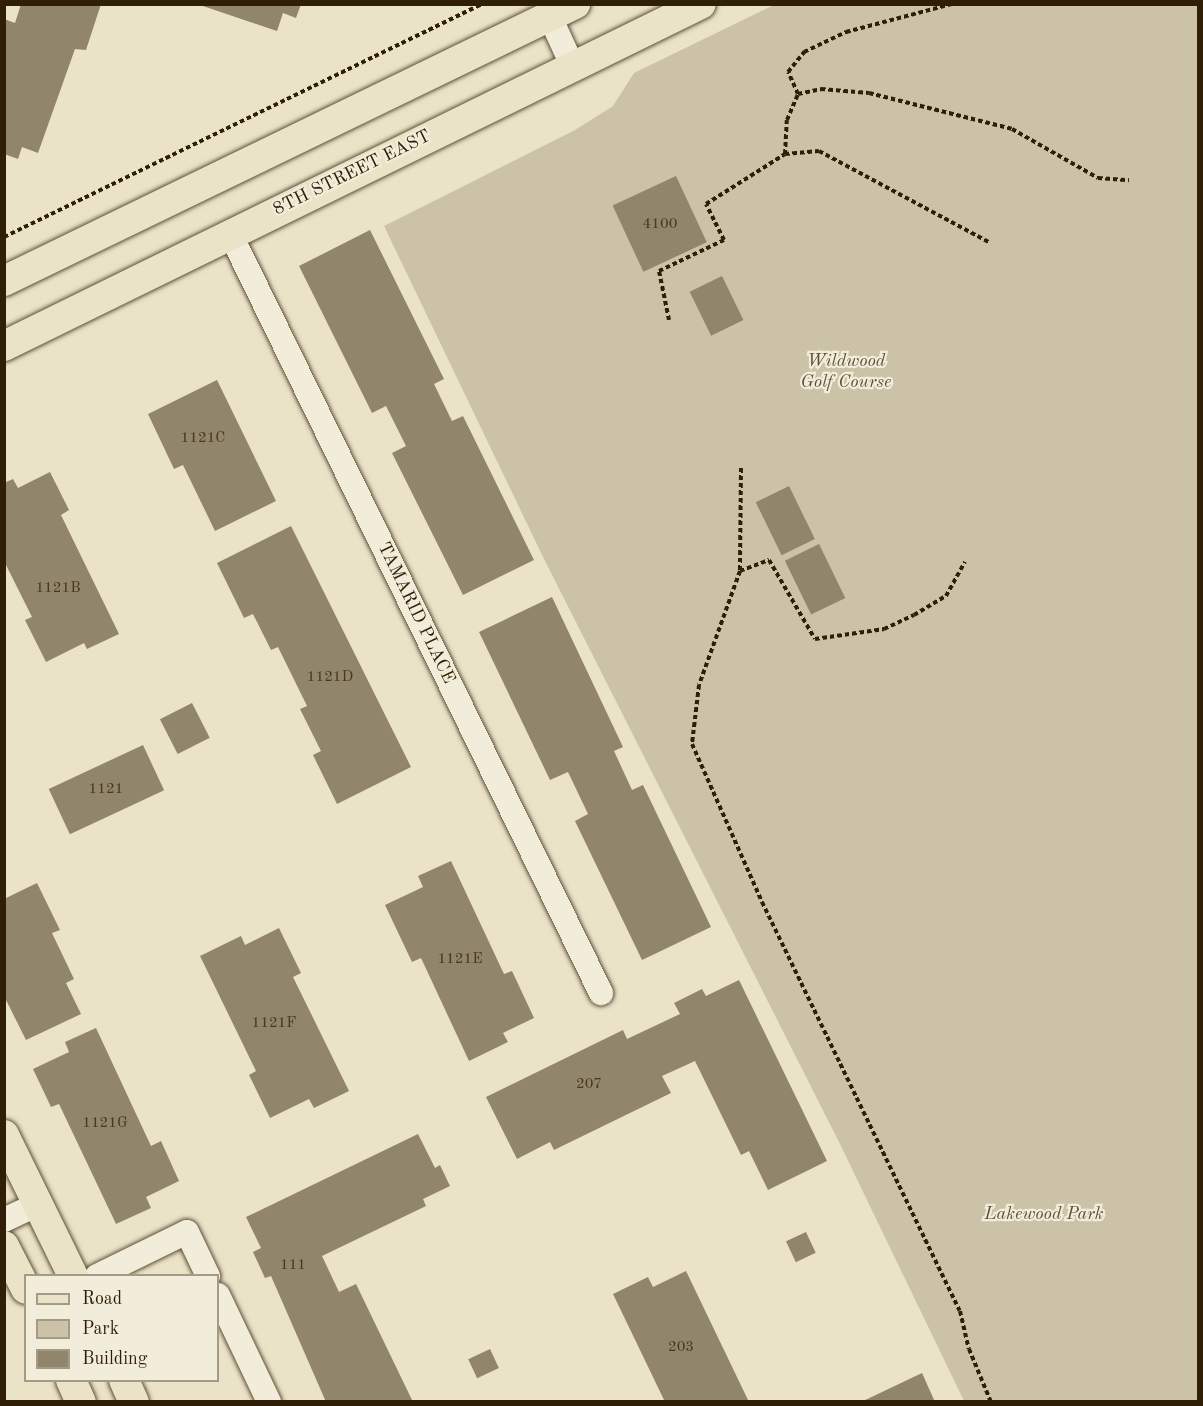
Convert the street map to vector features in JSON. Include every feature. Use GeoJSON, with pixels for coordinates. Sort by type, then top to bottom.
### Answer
{"type":"FeatureCollection","features":[{"type":"Feature","properties":{"kind":"main road","name":"8TH STREET EAST"},"geometry":{"type":"LineString","coordinates":[[4,346],[572,65],[701,4]]}},
{"type":"Feature","properties":{"kind":"main road"},"geometry":{"type":"LineString","coordinates":[[4,281],[562,11]]}},
{"type":"Feature","properties":{"kind":"main road"},"geometry":{"type":"LineString","coordinates":[[4,1135],[73,1274]]}},
{"type":"Feature","properties":{"kind":"main road"},"geometry":{"type":"LineString","coordinates":[[4,1246],[24,1285]]}},
{"type":"Feature","properties":{"kind":"main road"},"geometry":{"type":"LineString","coordinates":[[72,1382],[81,1401]]}},
{"type":"Feature","properties":{"kind":"main road"},"geometry":{"type":"LineString","coordinates":[[125,1382],[134,1401]]}},
{"type":"Feature","properties":{"kind":"street"},"geometry":{"type":"LineString","coordinates":[[562,11],[572,65]]}},
{"type":"Feature","properties":{"kind":"street","name":"TAMARID PLACE"},"geometry":{"type":"LineString","coordinates":[[230,233],[601,993]]}},
{"type":"Feature","properties":{"kind":"street"},"geometry":{"type":"LineString","coordinates":[[4,1220],[38,1204]]}},
{"type":"Feature","properties":{"kind":"street"},"geometry":{"type":"LineString","coordinates":[[99,1274],[187,1232],[208,1274]]}},
{"type":"Feature","properties":{"kind":"street"},"geometry":{"type":"LineString","coordinates":[[219,1298],[269,1401]]}},
{"type":"Feature","properties":{"kind":"path"},"geometry":{"type":"LineString","coordinates":[[4,237],[482,4]]}},
{"type":"Feature","properties":{"kind":"path"},"geometry":{"type":"LineString","coordinates":[[785,154],[787,120],[798,94],[788,72],[804,52],[846,32],[952,4]]}},
{"type":"Feature","properties":{"kind":"path"},"geometry":{"type":"LineString","coordinates":[[798,94],[821,89],[869,93],[971,117],[1012,129],[1098,178],[1129,180]]}},
{"type":"Feature","properties":{"kind":"path"},"geometry":{"type":"LineString","coordinates":[[669,320],[659,272],[724,240],[706,204],[785,154],[819,151],[989,242]]}},
{"type":"Feature","properties":{"kind":"path"},"geometry":{"type":"LineString","coordinates":[[741,468],[740,571],[699,685],[692,744],[788,956],[960,1311],[969,1349],[991,1401]]}},
{"type":"Feature","properties":{"kind":"path"},"geometry":{"type":"LineString","coordinates":[[740,571],[769,560],[815,639],[884,629],[914,615],[946,596],[965,562]]}},
{"type":"Feature","properties":{"kind":"green space","name":"Wildwood Golf Course"},"geometry":{"type":"Polygon","coordinates":[[[774,5],[1198,5],[1198,1401],[964,1401],[839,1142],[544,559],[384,226],[575,130],[613,106],[634,73],[774,5]]]}},
{"type":"Feature","properties":{"kind":"building"},"geometry":{"type":"Polygon","coordinates":[[[21,4],[101,4],[86,50],[75,49],[38,153],[22,147],[18,159],[4,154],[4,19],[15,23],[21,4]]]}},
{"type":"Feature","properties":{"kind":"building"},"geometry":{"type":"Polygon","coordinates":[[[197,4],[301,4],[296,18],[283,13],[277,31],[197,4]]]}},
{"type":"Feature","properties":{"kind":"building"},"geometry":{"type":"Polygon","coordinates":[[[676,176],[707,242],[643,272],[613,206],[676,176]]]}},
{"type":"Feature","properties":{"kind":"building"},"geometry":{"type":"Polygon","coordinates":[[[370,230],[444,379],[434,384],[452,421],[463,416],[534,560],[463,595],[392,453],[406,446],[386,406],[372,413],[299,266],[370,230]]]}},
{"type":"Feature","properties":{"kind":"building"},"geometry":{"type":"Polygon","coordinates":[[[722,276],[743,320],[711,336],[690,292],[722,276]]]}},
{"type":"Feature","properties":{"kind":"building"},"geometry":{"type":"Polygon","coordinates":[[[217,380],[276,501],[215,531],[183,465],[174,469],[148,414],[217,380]]]}},
{"type":"Feature","properties":{"kind":"building"},"geometry":{"type":"Polygon","coordinates":[[[50,472],[69,510],[61,515],[119,634],[87,649],[84,643],[46,662],[25,620],[32,617],[4,561],[4,483],[13,479],[18,488],[50,472]]]}},
{"type":"Feature","properties":{"kind":"building"},"geometry":{"type":"Polygon","coordinates":[[[789,486],[815,539],[782,555],[756,502],[789,486]]]}},
{"type":"Feature","properties":{"kind":"building"},"geometry":{"type":"Polygon","coordinates":[[[291,526],[411,767],[337,804],[313,755],[321,751],[300,709],[307,706],[278,647],[271,650],[253,614],[244,618],[217,563],[291,526]]]}},
{"type":"Feature","properties":{"kind":"building"},"geometry":{"type":"Polygon","coordinates":[[[819,544],[845,598],[811,615],[785,561],[819,544]]]}},
{"type":"Feature","properties":{"kind":"building"},"geometry":{"type":"Polygon","coordinates":[[[552,597],[623,747],[614,751],[632,790],[643,785],[711,927],[642,960],[575,821],[588,814],[568,772],[550,780],[479,632],[552,597]]]}},
{"type":"Feature","properties":{"kind":"building"},"geometry":{"type":"Polygon","coordinates":[[[192,703],[210,738],[178,754],[160,719],[192,703]]]}},
{"type":"Feature","properties":{"kind":"building"},"geometry":{"type":"Polygon","coordinates":[[[143,745],[164,790],[70,834],[49,789],[143,745]]]}},
{"type":"Feature","properties":{"kind":"building"},"geometry":{"type":"Polygon","coordinates":[[[451,861],[504,974],[512,971],[534,1018],[503,1033],[508,1042],[469,1061],[421,958],[412,962],[385,905],[423,887],[418,876],[451,861]]]}},
{"type":"Feature","properties":{"kind":"building"},"geometry":{"type":"Polygon","coordinates":[[[37,883],[60,930],[52,933],[74,979],[66,983],[81,1014],[26,1040],[4,996],[4,899],[37,883]]]}},
{"type":"Feature","properties":{"kind":"building"},"geometry":{"type":"Polygon","coordinates":[[[279,928],[301,973],[293,977],[349,1091],[314,1108],[309,1099],[270,1118],[249,1075],[256,1071],[200,956],[241,936],[245,945],[279,928]]]}},
{"type":"Feature","properties":{"kind":"building"},"geometry":{"type":"Polygon","coordinates":[[[739,980],[827,1161],[768,1190],[749,1151],[741,1155],[695,1061],[662,1076],[671,1093],[554,1150],[550,1142],[517,1159],[486,1097],[623,1030],[627,1039],[680,1014],[674,1003],[702,989],[706,996],[739,980]]]}},
{"type":"Feature","properties":{"kind":"building"},"geometry":{"type":"Polygon","coordinates":[[[96,1028],[151,1146],[161,1141],[179,1181],[146,1197],[151,1208],[116,1224],[59,1104],[51,1107],[33,1069],[69,1052],[65,1042],[96,1028]]]}},
{"type":"Feature","properties":{"kind":"building"},"geometry":{"type":"Polygon","coordinates":[[[418,1134],[435,1168],[440,1165],[450,1186],[423,1199],[426,1206],[322,1256],[339,1292],[356,1284],[412,1400],[326,1402],[271,1276],[265,1278],[253,1252],[261,1248],[246,1217],[418,1134]]]}},
{"type":"Feature","properties":{"kind":"building"},"geometry":{"type":"Polygon","coordinates":[[[806,1232],[816,1253],[796,1262],[786,1241],[806,1232]]]}},
{"type":"Feature","properties":{"kind":"building"},"geometry":{"type":"Polygon","coordinates":[[[686,1271],[749,1402],[665,1402],[613,1294],[648,1277],[653,1287],[686,1271]]]}},
{"type":"Feature","properties":{"kind":"building"},"geometry":{"type":"Polygon","coordinates":[[[490,1349],[499,1368],[477,1378],[468,1359],[490,1349]]]}},
{"type":"Feature","properties":{"kind":"building"},"geometry":{"type":"Polygon","coordinates":[[[922,1373],[935,1402],[861,1402],[922,1373]]]}},
{"type":"Feature","properties":{"kind":"park label","name":"Lakewood Park"},"geometry":{"type":"Point","coordinates":[1044,1214]}}]}
